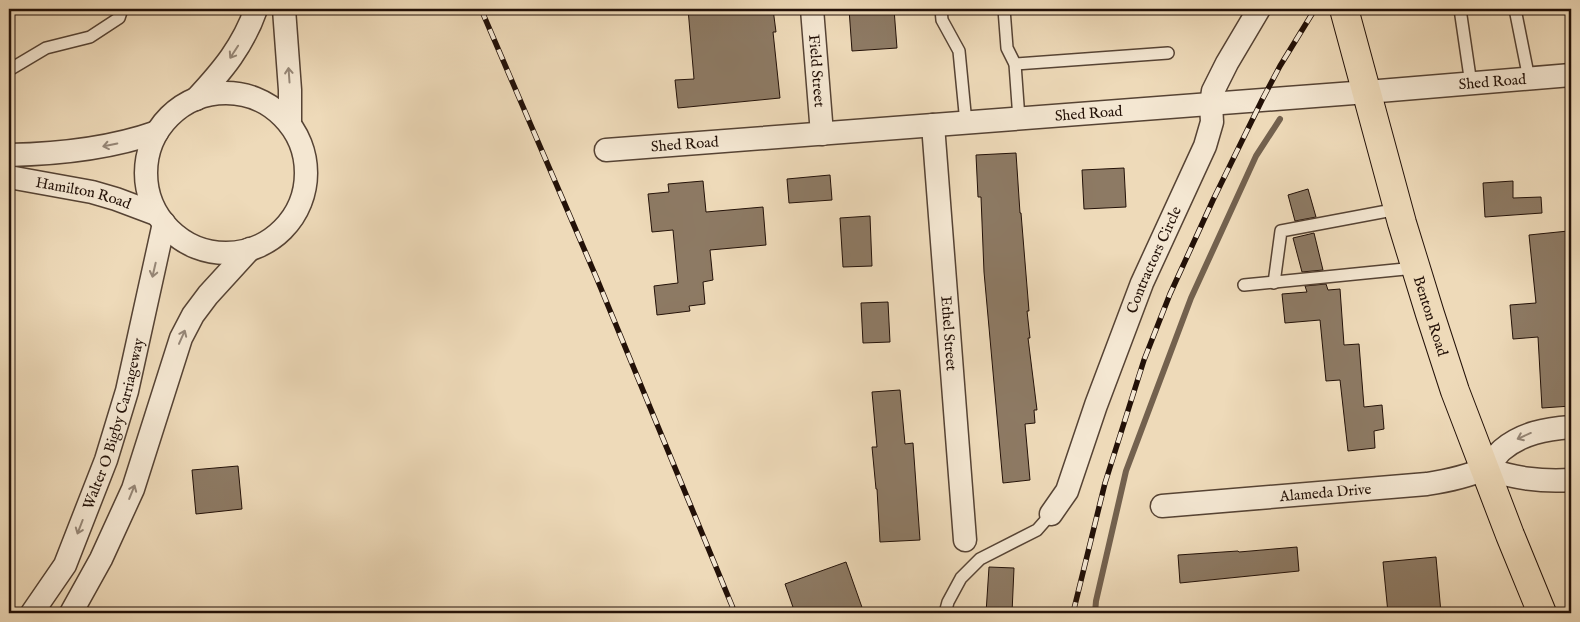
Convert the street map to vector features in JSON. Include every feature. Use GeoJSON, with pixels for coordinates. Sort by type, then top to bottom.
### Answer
{"type":"FeatureCollection","features":[{"type":"Feature","properties":{"kind":"main road","name":"Benton Road"},"geometry":{"type":"LineString","coordinates":[[1344,9],[1398,210],[1416,268],[1456,390],[1510,535],[1542,613]]}},
{"type":"Feature","properties":{"kind":"street"},"geometry":{"type":"LineString","coordinates":[[196,99],[222,71],[240,44],[256,9]]}},
{"type":"Feature","properties":{"kind":"street"},"geometry":{"type":"LineString","coordinates":[[284,9],[290,90],[290,124]]}},
{"type":"Feature","properties":{"kind":"street","name":"Field Street"},"geometry":{"type":"LineString","coordinates":[[812,9],[822,134]]}},
{"type":"Feature","properties":{"kind":"street","name":"Contractors Circle"},"geometry":{"type":"LineString","coordinates":[[1051,514],[1067,491],[1096,404],[1136,299],[1205,146],[1212,122],[1211,104],[1219,78],[1259,9]]}},
{"type":"Feature","properties":{"kind":"street","name":"Shed Road"},"geometry":{"type":"LineString","coordinates":[[606,150],[1571,76]]}},
{"type":"Feature","properties":{"kind":"street","name":"Walter O Bigby Carriageway"},"geometry":{"type":"LineString","coordinates":[[222,93],[248,96],[271,106],[290,124],[302,146],[307,171],[303,197],[291,220],[273,238],[250,249],[226,253],[203,249],[181,239],[160,218],[150,197],[147,179],[148,155],[157,132],[174,112],[196,99],[222,93]]}},
{"type":"Feature","properties":{"kind":"street","name":"Ethel Street"},"geometry":{"type":"LineString","coordinates":[[934,126],[964,540]]}},
{"type":"Feature","properties":{"kind":"street","name":"Hamilton Road"},"geometry":{"type":"LineString","coordinates":[[9,155],[65,153],[134,140],[157,132]]}},
{"type":"Feature","properties":{"kind":"street","name":"Hamilton Road"},"geometry":{"type":"LineString","coordinates":[[9,177],[92,192],[116,199],[160,218]]}},
{"type":"Feature","properties":{"kind":"street","name":"Walter O Bigby Carriageway"},"geometry":{"type":"LineString","coordinates":[[32,613],[65,565],[106,460],[127,391],[160,218]]}},
{"type":"Feature","properties":{"kind":"street","name":"Walter O Bigby Carriageway"},"geometry":{"type":"LineString","coordinates":[[71,613],[102,559],[133,489],[181,338],[193,315],[208,295],[250,249]]}},
{"type":"Feature","properties":{"kind":"street"},"geometry":{"type":"LineString","coordinates":[[1571,427],[1532,432],[1515,440],[1501,451],[1486,468],[1521,479],[1571,480]]}},
{"type":"Feature","properties":{"kind":"street","name":"Alameda Drive"},"geometry":{"type":"LineString","coordinates":[[1162,506],[1427,484],[1448,480],[1486,468]]}},
{"type":"Feature","properties":{"kind":"lane"},"geometry":{"type":"LineString","coordinates":[[9,70],[46,48],[90,36],[119,18],[122,9]]}},
{"type":"Feature","properties":{"kind":"lane"},"geometry":{"type":"LineString","coordinates":[[941,9],[942,20],[959,51],[966,123]]}},
{"type":"Feature","properties":{"kind":"lane"},"geometry":{"type":"LineString","coordinates":[[1004,9],[1008,48],[1015,64],[1019,119]]}},
{"type":"Feature","properties":{"kind":"lane"},"geometry":{"type":"LineString","coordinates":[[1460,9],[1471,84]]}},
{"type":"Feature","properties":{"kind":"lane"},"geometry":{"type":"LineString","coordinates":[[1516,9],[1529,79]]}},
{"type":"Feature","properties":{"kind":"lane"},"geometry":{"type":"LineString","coordinates":[[1015,64],[1168,53]]}},
{"type":"Feature","properties":{"kind":"lane"},"geometry":{"type":"LineString","coordinates":[[1274,283],[1281,231],[1398,210]]}},
{"type":"Feature","properties":{"kind":"lane"},"geometry":{"type":"LineString","coordinates":[[1244,285],[1416,268]]}},
{"type":"Feature","properties":{"kind":"lane"},"geometry":{"type":"LineString","coordinates":[[945,613],[948,602],[961,578],[980,560],[1037,530],[1051,514]]}},
{"type":"Feature","properties":{"kind":"building"},"geometry":{"type":"Polygon","coordinates":[[[688,9],[773,9],[776,32],[773,32],[780,98],[678,108],[675,80],[694,79],[688,9]]]}},
{"type":"Feature","properties":{"kind":"building"},"geometry":{"type":"Polygon","coordinates":[[[849,9],[894,9],[897,48],[852,51],[849,9]]]}},
{"type":"Feature","properties":{"kind":"building"},"geometry":{"type":"Polygon","coordinates":[[[1016,153],[1029,311],[1027,311],[1030,338],[1028,338],[1037,410],[1034,410],[1035,423],[1025,424],[1030,480],[1003,483],[984,272],[981,197],[978,197],[976,155],[1016,153]]]}},
{"type":"Feature","properties":{"kind":"building"},"geometry":{"type":"Polygon","coordinates":[[[1124,168],[1126,207],[1084,209],[1082,170],[1124,168]]]}},
{"type":"Feature","properties":{"kind":"building"},"geometry":{"type":"Polygon","coordinates":[[[830,175],[832,200],[789,203],[787,179],[830,175]]]}},
{"type":"Feature","properties":{"kind":"building"},"geometry":{"type":"Polygon","coordinates":[[[703,181],[706,212],[763,207],[766,245],[710,250],[713,280],[703,282],[705,304],[689,306],[690,311],[657,315],[654,286],[678,283],[673,230],[652,232],[648,194],[669,192],[668,184],[703,181]]]}},
{"type":"Feature","properties":{"kind":"building"},"geometry":{"type":"Polygon","coordinates":[[[1513,181],[1513,198],[1541,197],[1542,213],[1485,217],[1483,183],[1513,181]]]}},
{"type":"Feature","properties":{"kind":"building"},"geometry":{"type":"Polygon","coordinates":[[[1308,189],[1316,217],[1295,221],[1288,195],[1308,189]]]}},
{"type":"Feature","properties":{"kind":"building"},"geometry":{"type":"Polygon","coordinates":[[[870,216],[872,266],[843,267],[840,218],[870,216]]]}},
{"type":"Feature","properties":{"kind":"building"},"geometry":{"type":"Polygon","coordinates":[[[1568,231],[1571,266],[1571,280],[1567,280],[1571,330],[1571,406],[1542,408],[1538,337],[1513,339],[1510,305],[1536,303],[1529,235],[1568,231]]]}},
{"type":"Feature","properties":{"kind":"building"},"geometry":{"type":"Polygon","coordinates":[[[1314,233],[1323,270],[1302,272],[1293,238],[1314,233]]]}},
{"type":"Feature","properties":{"kind":"building"},"geometry":{"type":"Polygon","coordinates":[[[1326,284],[1328,290],[1340,289],[1344,345],[1359,344],[1364,407],[1382,405],[1384,429],[1374,431],[1375,448],[1348,451],[1340,380],[1326,381],[1320,320],[1285,323],[1282,294],[1307,292],[1305,286],[1326,284]]]}},
{"type":"Feature","properties":{"kind":"building"},"geometry":{"type":"Polygon","coordinates":[[[888,302],[890,342],[863,343],[861,303],[888,302]]]}},
{"type":"Feature","properties":{"kind":"building"},"geometry":{"type":"Polygon","coordinates":[[[900,390],[905,444],[913,443],[920,540],[880,542],[872,447],[877,447],[872,392],[900,390]]]}},
{"type":"Feature","properties":{"kind":"building"},"geometry":{"type":"Polygon","coordinates":[[[238,466],[242,509],[196,514],[192,470],[238,466]]]}},
{"type":"Feature","properties":{"kind":"building"},"geometry":{"type":"Polygon","coordinates":[[[1297,547],[1299,571],[1180,583],[1178,555],[1297,547]]]}},
{"type":"Feature","properties":{"kind":"building"},"geometry":{"type":"Polygon","coordinates":[[[1436,557],[1441,613],[1388,613],[1383,562],[1436,557]]]}},
{"type":"Feature","properties":{"kind":"building"},"geometry":{"type":"Polygon","coordinates":[[[846,562],[864,613],[795,613],[785,584],[846,562]]]}},
{"type":"Feature","properties":{"kind":"building"},"geometry":{"type":"Polygon","coordinates":[[[989,567],[1014,568],[1012,613],[986,613],[989,567]]]}},
{"type":"Feature","properties":{"kind":"waterway"},"geometry":{"type":"LineString","coordinates":[[1095,613],[1096,601],[1126,471],[1191,298],[1256,156],[1280,119]]}},
{"type":"Feature","properties":{"kind":"railway"},"geometry":{"type":"LineString","coordinates":[[481,9],[597,279],[735,613]]}},
{"type":"Feature","properties":{"kind":"railway"},"geometry":{"type":"LineString","coordinates":[[1073,613],[1105,483],[1144,360],[1170,294],[1262,100],[1280,66],[1315,9]]}}]}
